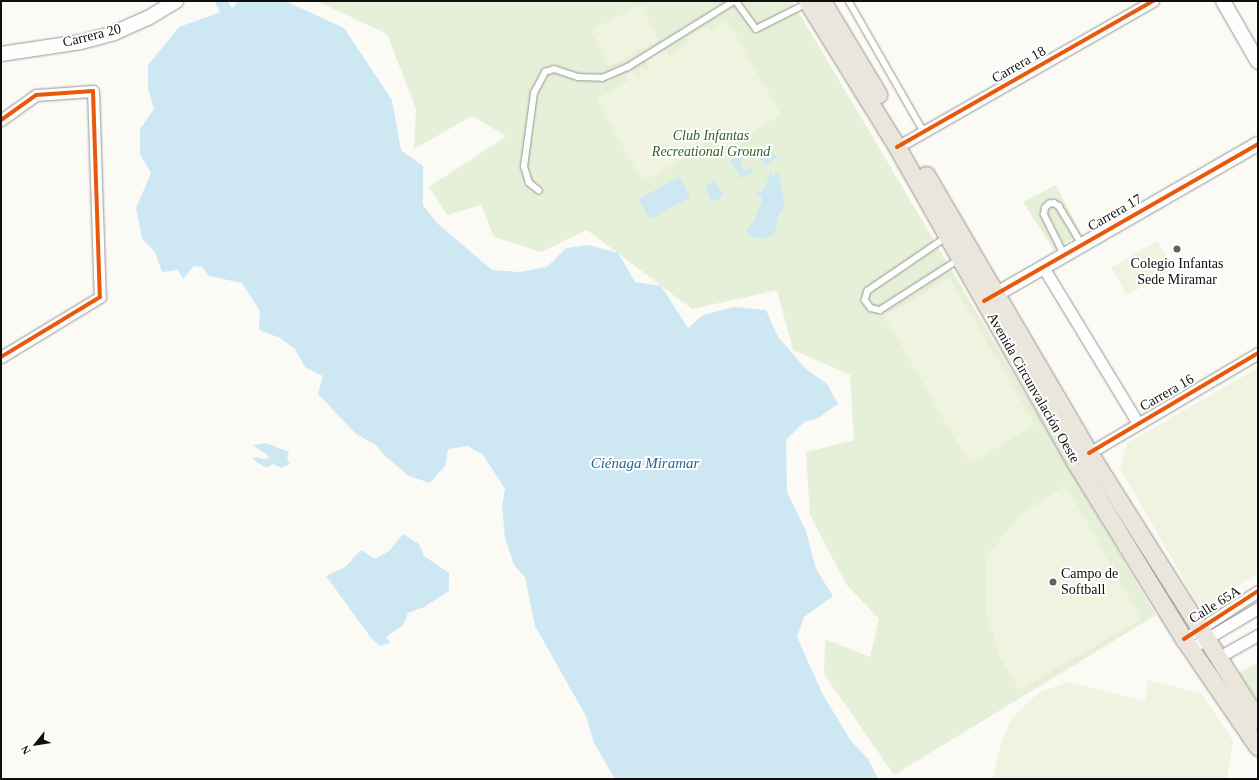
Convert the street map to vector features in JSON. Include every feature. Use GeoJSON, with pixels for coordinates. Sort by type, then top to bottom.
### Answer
{"type":"FeatureCollection","features":[{"type":"Feature","properties":{"kind":"main road","name":"Avenida Circunvalación Oeste"},"geometry":{"type":"LineString","coordinates":[[812,2],[901,145],[990,298],[1089,454],[1258,747]]}},
{"type":"Feature","properties":{"kind":"main road","name":"Avenida Circunvalación Oeste"},"geometry":{"type":"LineString","coordinates":[[901,145],[960,258],[990,298],[1076,463],[1195,639],[1217,658],[1258,720]]}},
{"type":"Feature","properties":{"kind":"street","name":"Carrera 20"},"geometry":{"type":"LineString","coordinates":[[1,54],[80,42],[114,33],[148,18],[176,1]]}},
{"type":"Feature","properties":{"kind":"street","name":"Carrera 18"},"geometry":{"type":"LineString","coordinates":[[901,145],[1153,1]]}},
{"type":"Feature","properties":{"kind":"street"},"geometry":{"type":"LineString","coordinates":[[1223,1],[1258,62]]}},
{"type":"Feature","properties":{"kind":"street"},"geometry":{"type":"LineString","coordinates":[[1,120],[36,96],[93,91],[100,297],[1,357]]}},
{"type":"Feature","properties":{"kind":"street","name":"Carrera 17"},"geometry":{"type":"LineString","coordinates":[[990,298],[1258,144]]}},
{"type":"Feature","properties":{"kind":"street"},"geometry":{"type":"LineString","coordinates":[[1043,267],[1138,423]]}},
{"type":"Feature","properties":{"kind":"street","name":"Carrera 16"},"geometry":{"type":"LineString","coordinates":[[1089,454],[1138,423],[1258,353]]}},
{"type":"Feature","properties":{"kind":"street","name":"Calle 65A"},"geometry":{"type":"LineString","coordinates":[[1195,639],[1258,591]]}},
{"type":"Feature","properties":{"kind":"street"},"geometry":{"type":"LineString","coordinates":[[1195,639],[1258,608]]}},
{"type":"Feature","properties":{"kind":"street"},"geometry":{"type":"LineString","coordinates":[[1217,658],[1258,635]]}},
{"type":"Feature","properties":{"kind":"lane"},"geometry":{"type":"LineString","coordinates":[[539,191],[529,183],[524,167],[534,94],[545,72],[554,69],[578,77],[602,78],[628,67],[735,1],[756,29],[812,2]]}},
{"type":"Feature","properties":{"kind":"lane"},"geometry":{"type":"LineString","coordinates":[[849,1],[924,132]]}},
{"type":"Feature","properties":{"kind":"lane"},"geometry":{"type":"LineString","coordinates":[[1064,255],[1044,215],[1045,208],[1049,204],[1054,203],[1059,206],[1083,244]]}},
{"type":"Feature","properties":{"kind":"lane"},"geometry":{"type":"LineString","coordinates":[[948,237],[868,291],[865,300],[871,308],[880,310],[960,258]]}},
{"type":"Feature","properties":{"kind":"green space","name":"Club Infantas Recreational Ground"},"geometry":{"type":"Polygon","coordinates":[[[317,1],[792,1],[1156,615],[894,775],[824,674],[825,639],[870,657],[879,619],[846,584],[810,515],[806,452],[854,440],[850,375],[793,350],[777,290],[692,309],[587,230],[541,252],[494,237],[481,205],[447,215],[429,187],[506,136],[472,116],[414,149],[416,109],[387,34],[317,1]]]}},
{"type":"Feature","properties":{"kind":"green space"},"geometry":{"type":"Polygon","coordinates":[[[640,5],[659,40],[609,67],[591,31],[640,5]]]}},
{"type":"Feature","properties":{"kind":"green space"},"geometry":{"type":"Polygon","coordinates":[[[727,21],[781,114],[730,146],[708,142],[695,148],[692,154],[645,180],[641,179],[597,99],[628,81],[625,74],[632,71],[637,77],[641,75],[639,70],[643,67],[645,70],[649,69],[646,61],[667,49],[671,60],[676,56],[674,52],[689,43],[687,38],[706,27],[711,31],[727,21]]]}},
{"type":"Feature","properties":{"kind":"green space"},"geometry":{"type":"Polygon","coordinates":[[[1056,185],[1081,234],[1054,250],[1023,202],[1056,185]]]}},
{"type":"Feature","properties":{"kind":"green space"},"geometry":{"type":"Polygon","coordinates":[[[1157,241],[1173,269],[1127,295],[1111,268],[1157,241]]]}},
{"type":"Feature","properties":{"kind":"green space"},"geometry":{"type":"Polygon","coordinates":[[[950,278],[1035,425],[969,463],[884,316],[950,278]]]}},
{"type":"Feature","properties":{"kind":"green space"},"geometry":{"type":"Polygon","coordinates":[[[1258,368],[1258,573],[1200,608],[1120,468],[1127,443],[1258,368]]]}},
{"type":"Feature","properties":{"kind":"green space","name":"Campo de Softball"},"geometry":{"type":"Polygon","coordinates":[[[1066,485],[1141,619],[1019,690],[1000,657],[985,609],[987,556],[1020,515],[1066,485]]]}},
{"type":"Feature","properties":{"kind":"green space"},"geometry":{"type":"Polygon","coordinates":[[[1258,662],[1258,701],[1239,673],[1258,662]]]}},
{"type":"Feature","properties":{"kind":"green space"},"geometry":{"type":"Polygon","coordinates":[[[1148,680],[1202,694],[1233,741],[1227,779],[993,779],[999,751],[1011,719],[1038,693],[1069,682],[1145,701],[1148,680]]]}},
{"type":"Feature","properties":{"kind":"water","name":"Ciénaga Miramar"},"geometry":{"type":"Polygon","coordinates":[[[238,1],[285,1],[344,28],[392,100],[401,150],[423,166],[423,205],[437,223],[492,270],[519,272],[547,267],[566,248],[589,245],[618,253],[635,282],[661,286],[688,328],[703,315],[734,307],[766,310],[778,337],[806,369],[827,384],[838,404],[818,418],[804,422],[786,440],[787,492],[806,531],[816,569],[833,596],[804,617],[797,637],[822,693],[851,741],[868,759],[878,779],[615,779],[594,743],[586,716],[535,626],[525,577],[514,565],[505,538],[502,506],[505,489],[483,455],[468,446],[448,449],[445,466],[430,483],[409,476],[384,455],[376,445],[356,434],[318,394],[323,376],[305,367],[295,349],[280,338],[259,330],[260,311],[242,283],[209,276],[202,267],[194,266],[183,279],[178,270],[162,272],[155,252],[142,239],[136,208],[151,173],[140,154],[140,129],[154,109],[148,88],[148,65],[179,27],[234,7],[238,1]]]}},
{"type":"Feature","properties":{"kind":"water"},"geometry":{"type":"Polygon","coordinates":[[[766,144],[777,157],[766,166],[757,155],[766,144]]]}},
{"type":"Feature","properties":{"kind":"water"},"geometry":{"type":"Polygon","coordinates":[[[734,153],[744,155],[740,166],[744,170],[752,167],[753,173],[741,178],[730,160],[734,153]]]}},
{"type":"Feature","properties":{"kind":"water"},"geometry":{"type":"Polygon","coordinates":[[[771,169],[772,176],[779,172],[785,208],[779,213],[775,233],[765,239],[756,238],[750,236],[746,229],[754,222],[762,201],[761,196],[754,195],[765,188],[771,169]]]}},
{"type":"Feature","properties":{"kind":"water"},"geometry":{"type":"Polygon","coordinates":[[[679,177],[690,197],[650,219],[639,199],[679,177]]]}},
{"type":"Feature","properties":{"kind":"water"},"geometry":{"type":"Polygon","coordinates":[[[715,180],[724,196],[712,202],[705,187],[715,180]]]}},
{"type":"Feature","properties":{"kind":"water"},"geometry":{"type":"Polygon","coordinates":[[[266,443],[289,452],[287,459],[290,464],[281,468],[273,464],[267,468],[256,462],[253,457],[266,459],[270,457],[253,445],[266,443]]]}},
{"type":"Feature","properties":{"kind":"water"},"geometry":{"type":"Polygon","coordinates":[[[403,534],[419,544],[424,556],[449,573],[449,591],[424,607],[408,613],[403,625],[386,637],[390,643],[380,646],[371,638],[326,576],[345,567],[361,550],[375,559],[389,551],[403,534]]]}},
{"type":"Feature","properties":{"kind":"waterway"},"geometry":{"type":"LineString","coordinates":[[221,1],[226,10]]}},
{"type":"Feature","properties":{"kind":"cycle path"},"geometry":{"type":"LineString","coordinates":[[897,147],[1153,1]]}},
{"type":"Feature","properties":{"kind":"cycle path"},"geometry":{"type":"LineString","coordinates":[[1,120],[36,95],[93,91],[100,297],[1,357]]}},
{"type":"Feature","properties":{"kind":"cycle path"},"geometry":{"type":"LineString","coordinates":[[984,301],[1258,144]]}},
{"type":"Feature","properties":{"kind":"cycle path"},"geometry":{"type":"LineString","coordinates":[[1089,453],[1258,353]]}},
{"type":"Feature","properties":{"kind":"cycle path"},"geometry":{"type":"LineString","coordinates":[[1184,639],[1258,591]]}},
{"type":"Feature","properties":{"kind":"place","name":"Colegio Infantas Sede Miramar"},"geometry":{"type":"Point","coordinates":[1177,249]}},
{"type":"Feature","properties":{"kind":"place","name":"Campo de Softball"},"geometry":{"type":"Point","coordinates":[1053,582]}}]}
